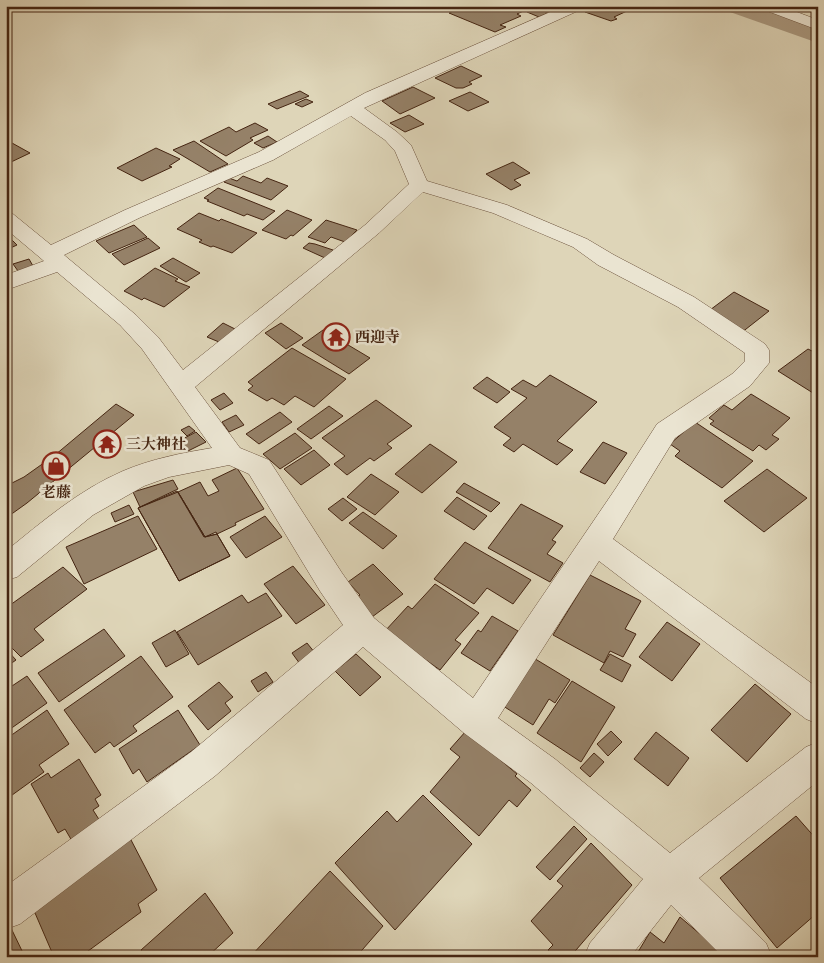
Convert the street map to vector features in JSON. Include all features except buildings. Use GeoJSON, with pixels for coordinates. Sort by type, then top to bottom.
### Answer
{"type":"FeatureCollection","features":[{"type":"Feature","properties":{"kind":"street"},"geometry":{"type":"LineString","coordinates":[[6,283],[140,211],[266,156],[353,109],[371,97],[577,6]]}},
{"type":"Feature","properties":{"kind":"street"},"geometry":{"type":"LineString","coordinates":[[767,6],[818,24]]}},
{"type":"Feature","properties":{"kind":"street"},"geometry":{"type":"LineString","coordinates":[[353,109],[391,136],[404,150],[419,185]]}},
{"type":"Feature","properties":{"kind":"street"},"geometry":{"type":"LineString","coordinates":[[180,386],[372,229],[419,185]]}},
{"type":"Feature","properties":{"kind":"street"},"geometry":{"type":"LineString","coordinates":[[419,185],[500,209],[580,243],[606,260],[686,302],[757,350],[757,363],[741,380],[666,431],[596,542],[476,722]]}},
{"type":"Feature","properties":{"kind":"street"},"geometry":{"type":"LineString","coordinates":[[6,218],[128,320],[150,343],[230,455],[259,467],[331,582],[363,628],[476,722],[542,771],[670,877],[752,957]]}},
{"type":"Feature","properties":{"kind":"street"},"geometry":{"type":"LineString","coordinates":[[6,568],[100,495],[135,477],[180,464],[230,455]]}},
{"type":"Feature","properties":{"kind":"street"},"geometry":{"type":"LineString","coordinates":[[596,542],[818,708]]}},
{"type":"Feature","properties":{"kind":"street"},"geometry":{"type":"LineString","coordinates":[[6,910],[203,764],[363,628]]}},
{"type":"Feature","properties":{"kind":"street"},"geometry":{"type":"LineString","coordinates":[[604,957],[670,877],[818,759]]}},
{"type":"Feature","properties":{"kind":"waterway"},"geometry":{"type":"LineString","coordinates":[[741,6],[818,34]]}},
{"type":"Feature","properties":{"kind":"place","name":"西迎寺"},"geometry":{"type":"Point","coordinates":[336,337]}},
{"type":"Feature","properties":{"kind":"place","name":"三大神社"},"geometry":{"type":"Point","coordinates":[107,444]}},
{"type":"Feature","properties":{"kind":"place","name":"老藤"},"geometry":{"type":"Point","coordinates":[56,466]}}]}
